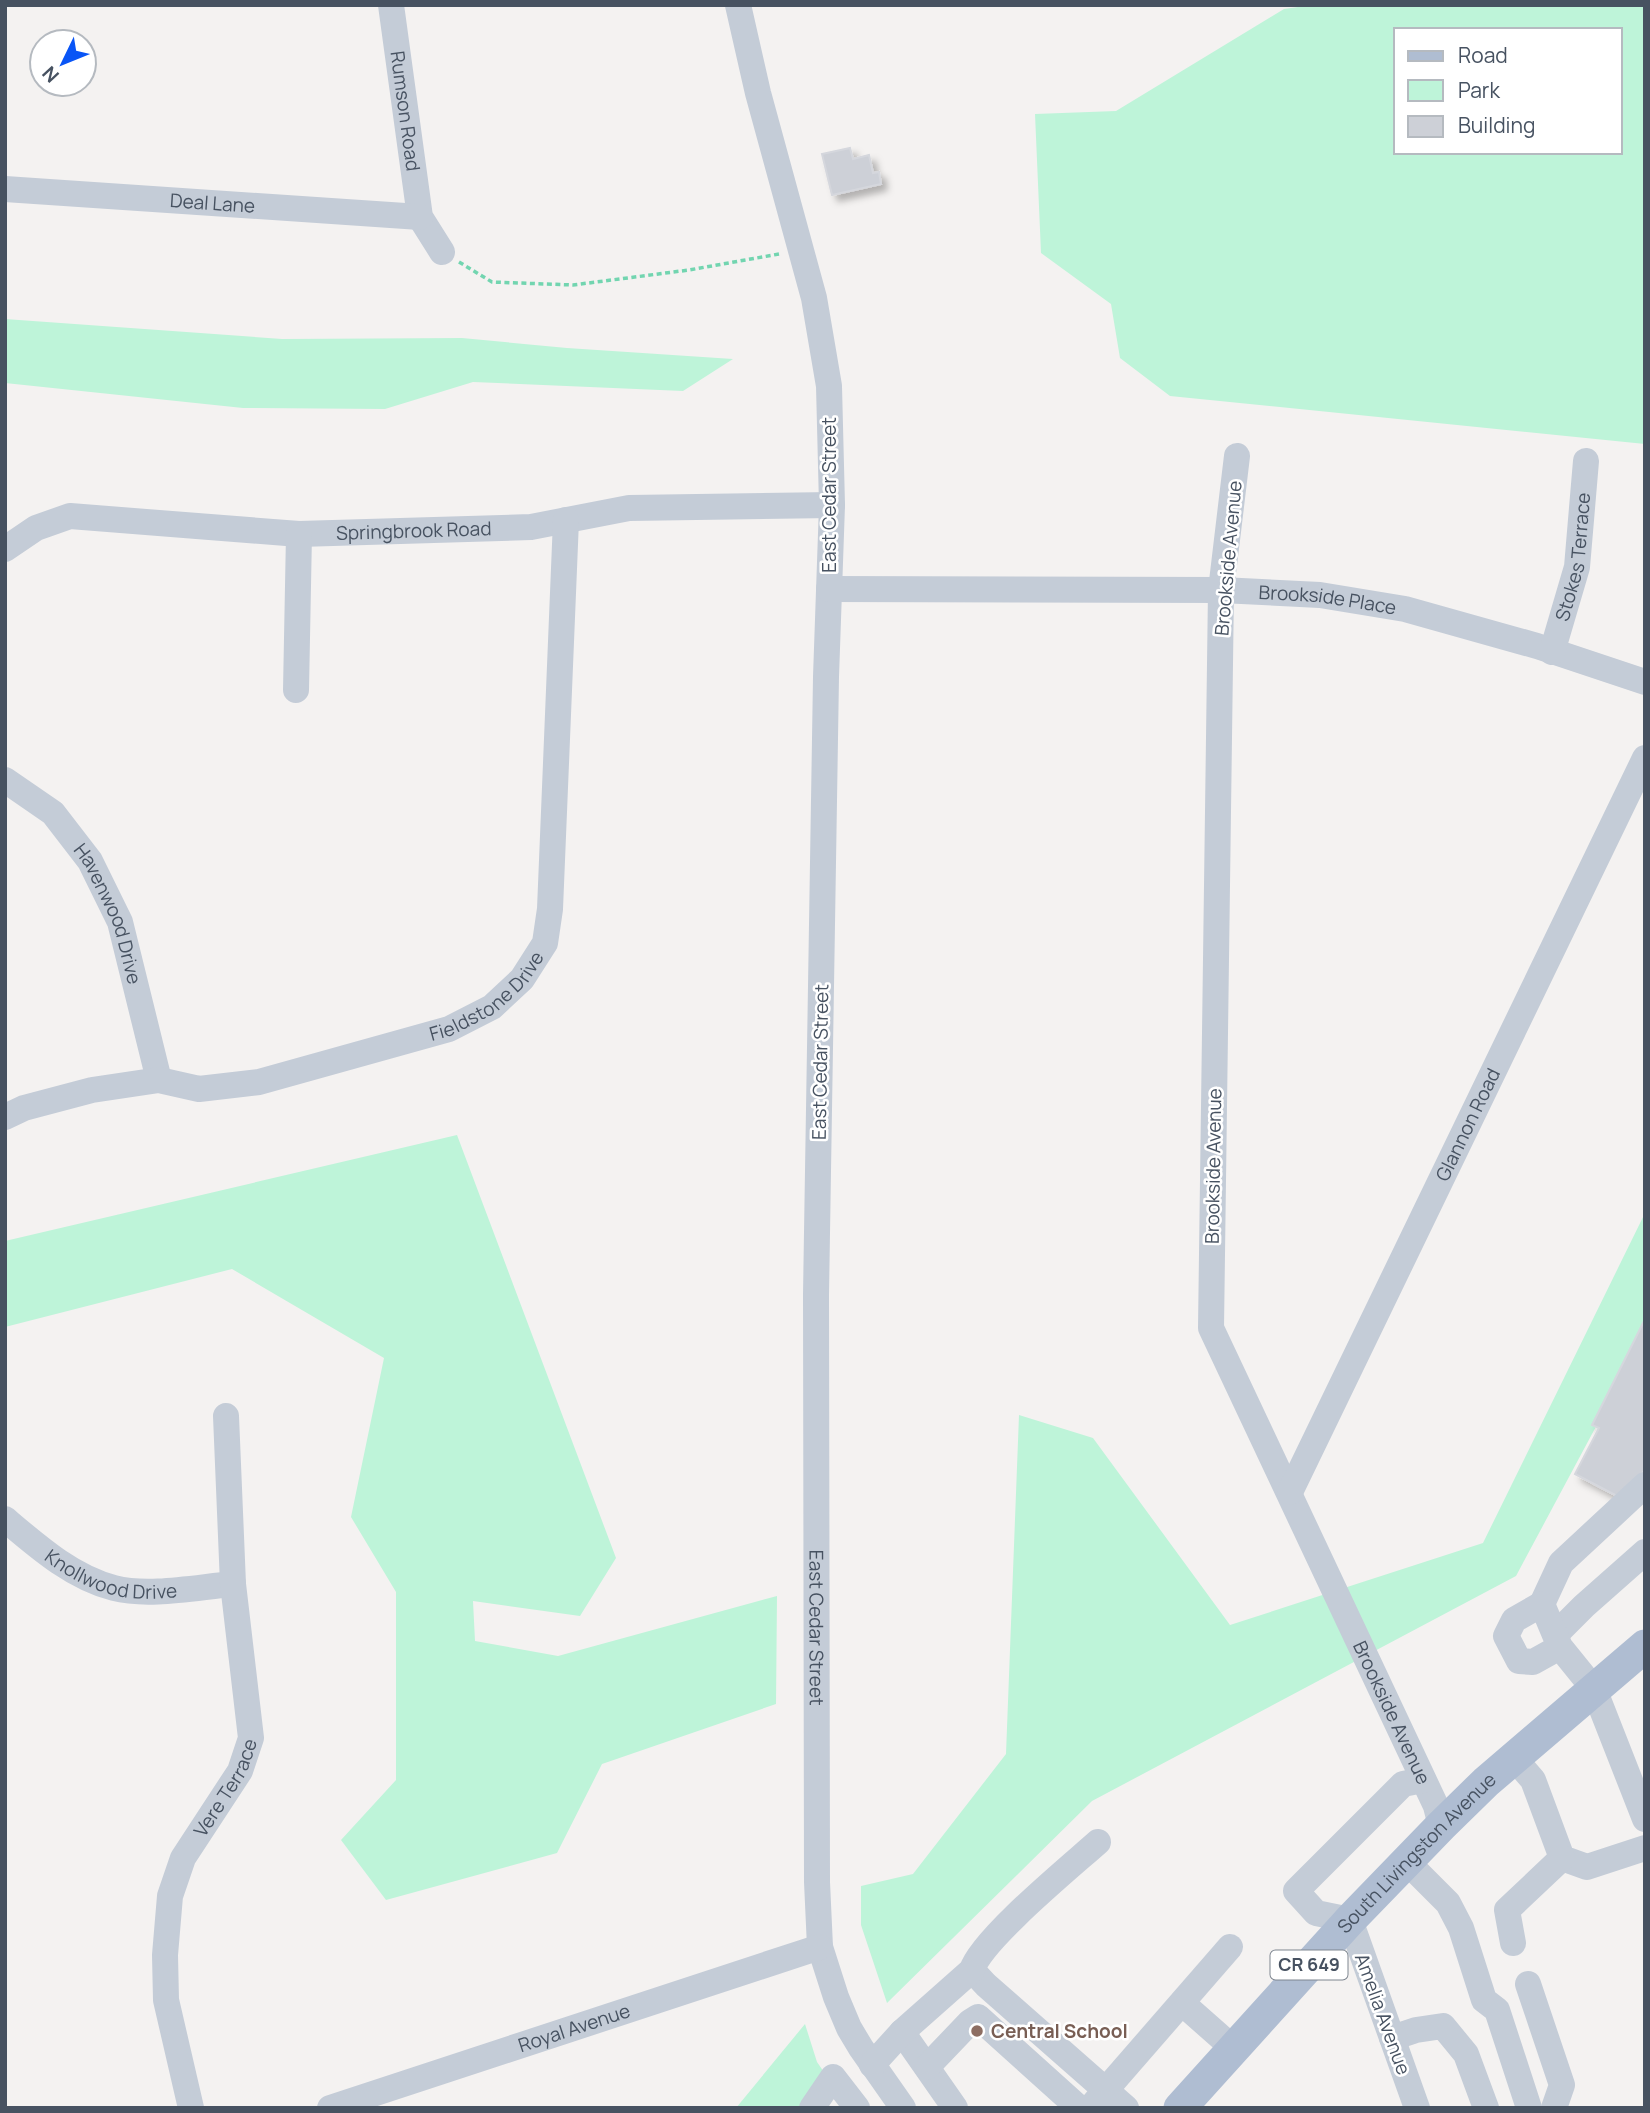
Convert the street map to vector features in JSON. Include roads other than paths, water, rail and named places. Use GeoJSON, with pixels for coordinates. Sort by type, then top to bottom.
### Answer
{"type":"FeatureCollection","features":[{"type":"Feature","properties":{"kind":"main road","name":"South Livingston Avenue"},"geometry":{"type":"LineString","coordinates":[[1180,2108],[1350,1920],[1441,1826],[1594,1689],[1641,1658]]}},
{"type":"Feature","properties":{"kind":"street","name":"Rumson Road"},"geometry":{"type":"LineString","coordinates":[[391,5],[420,217]]}},
{"type":"Feature","properties":{"kind":"street","name":"East Cedar Street"},"geometry":{"type":"LineString","coordinates":[[738,5],[754,82],[802,250],[823,340],[829,386],[832,505],[816,1295],[817,1868],[820,1947],[849,2028],[903,2108]]}},
{"type":"Feature","properties":{"kind":"street","name":"Deal Lane"},"geometry":{"type":"LineString","coordinates":[[5,189],[420,217]]}},
{"type":"Feature","properties":{"kind":"street"},"geometry":{"type":"LineString","coordinates":[[420,217],[442,252]]}},
{"type":"Feature","properties":{"kind":"street","name":"Brookside Avenue"},"geometry":{"type":"LineString","coordinates":[[1237,456],[1221,590],[1211,1328],[1436,1806],[1441,1826]]}},
{"type":"Feature","properties":{"kind":"street","name":"Stokes Terrace"},"geometry":{"type":"LineString","coordinates":[[1552,652],[1577,567],[1586,461]]}},
{"type":"Feature","properties":{"kind":"street","name":"Springbrook Road"},"geometry":{"type":"LineString","coordinates":[[5,550],[36,528],[69,516],[299,534],[531,527],[629,508],[832,505]]}},
{"type":"Feature","properties":{"kind":"street","name":"Fieldstone Drive"},"geometry":{"type":"LineString","coordinates":[[5,1117],[24,1108],[92,1090],[159,1080],[199,1089],[259,1082],[449,1029],[492,1007],[522,979],[545,943],[550,909],[566,520]]}},
{"type":"Feature","properties":{"kind":"street"},"geometry":{"type":"LineString","coordinates":[[296,690],[299,534]]}},
{"type":"Feature","properties":{"kind":"street","name":"Brookside Place"},"geometry":{"type":"LineString","coordinates":[[829,589],[1221,590],[1320,595],[1405,609],[1537,646],[1645,682]]}},
{"type":"Feature","properties":{"kind":"street","name":"Glannon Road"},"geometry":{"type":"LineString","coordinates":[[1290,1492],[1645,758]]}},
{"type":"Feature","properties":{"kind":"street","name":"Havenwood Drive"},"geometry":{"type":"LineString","coordinates":[[5,780],[53,813],[90,861],[120,922],[159,1080]]}},
{"type":"Feature","properties":{"kind":"street","name":"Vere Terrace"},"geometry":{"type":"LineString","coordinates":[[191,2108],[166,2000],[170,1896],[183,1858],[240,1771],[251,1738],[233,1584],[226,1416]]}},
{"type":"Feature","properties":{"kind":"street"},"geometry":{"type":"LineString","coordinates":[[1645,1485],[1561,1563],[1542,1604],[1514,1619],[1506,1636],[1519,1661],[1533,1662],[1558,1641],[1584,1606],[1645,1552]]}},
{"type":"Feature","properties":{"kind":"street","name":"Knollwood Drive"},"geometry":{"type":"LineString","coordinates":[[5,1519],[66,1567],[116,1588],[145,1591],[233,1584]]}},
{"type":"Feature","properties":{"kind":"street"},"geometry":{"type":"LineString","coordinates":[[1542,1604],[1558,1641],[1594,1689],[1645,1819]]}},
{"type":"Feature","properties":{"kind":"street"},"geometry":{"type":"LineString","coordinates":[[1514,1758],[1533,1780],[1562,1858],[1587,1867],[1645,1848]]}},
{"type":"Feature","properties":{"kind":"street"},"geometry":{"type":"LineString","coordinates":[[1350,1920],[1316,1913],[1296,1891],[1403,1784],[1423,1780]]}},
{"type":"Feature","properties":{"kind":"street"},"geometry":{"type":"LineString","coordinates":[[856,2107],[872,2065],[902,2032],[972,1970],[983,1950],[1007,1925],[1098,1842]]}},
{"type":"Feature","properties":{"kind":"street"},"geometry":{"type":"LineString","coordinates":[[1513,1943],[1507,1910],[1562,1858]]}},
{"type":"Feature","properties":{"kind":"street"},"geometry":{"type":"LineString","coordinates":[[1407,1862],[1448,1903],[1461,1928],[1485,2000],[1497,2010],[1529,2108]]}},
{"type":"Feature","properties":{"kind":"street","name":"Amelia Avenue"},"geometry":{"type":"LineString","coordinates":[[1350,1920],[1417,2108]]}},
{"type":"Feature","properties":{"kind":"street","name":"Royal Avenue"},"geometry":{"type":"LineString","coordinates":[[330,2108],[820,1947]]}},
{"type":"Feature","properties":{"kind":"street"},"geometry":{"type":"LineString","coordinates":[[1097,2099],[1230,1947]]}},
{"type":"Feature","properties":{"kind":"street"},"geometry":{"type":"LineString","coordinates":[[972,1970],[1097,2099],[1126,2108]]}},
{"type":"Feature","properties":{"kind":"street"},"geometry":{"type":"LineString","coordinates":[[1528,1984],[1562,2085],[1554,2108]]}},
{"type":"Feature","properties":{"kind":"street"},"geometry":{"type":"LineString","coordinates":[[1182,2003],[1233,2048]]}},
{"type":"Feature","properties":{"kind":"street"},"geometry":{"type":"LineString","coordinates":[[927,2067],[978,2017],[1079,2108]]}},
{"type":"Feature","properties":{"kind":"street"},"geometry":{"type":"LineString","coordinates":[[1392,2038],[1416,2030],[1443,2026],[1466,2054],[1486,2108]]}},
{"type":"Feature","properties":{"kind":"street"},"geometry":{"type":"LineString","coordinates":[[902,2032],[955,2108]]}},
{"type":"Feature","properties":{"kind":"street"},"geometry":{"type":"LineString","coordinates":[[812,2108],[834,2077],[872,2065]]}},
{"type":"Feature","properties":{"kind":"street"},"geometry":{"type":"LineString","coordinates":[[834,2077],[856,2107]]}},
{"type":"Feature","properties":{"kind":"place","name":"Central School"},"geometry":{"type":"Point","coordinates":[977,2031]}}]}
